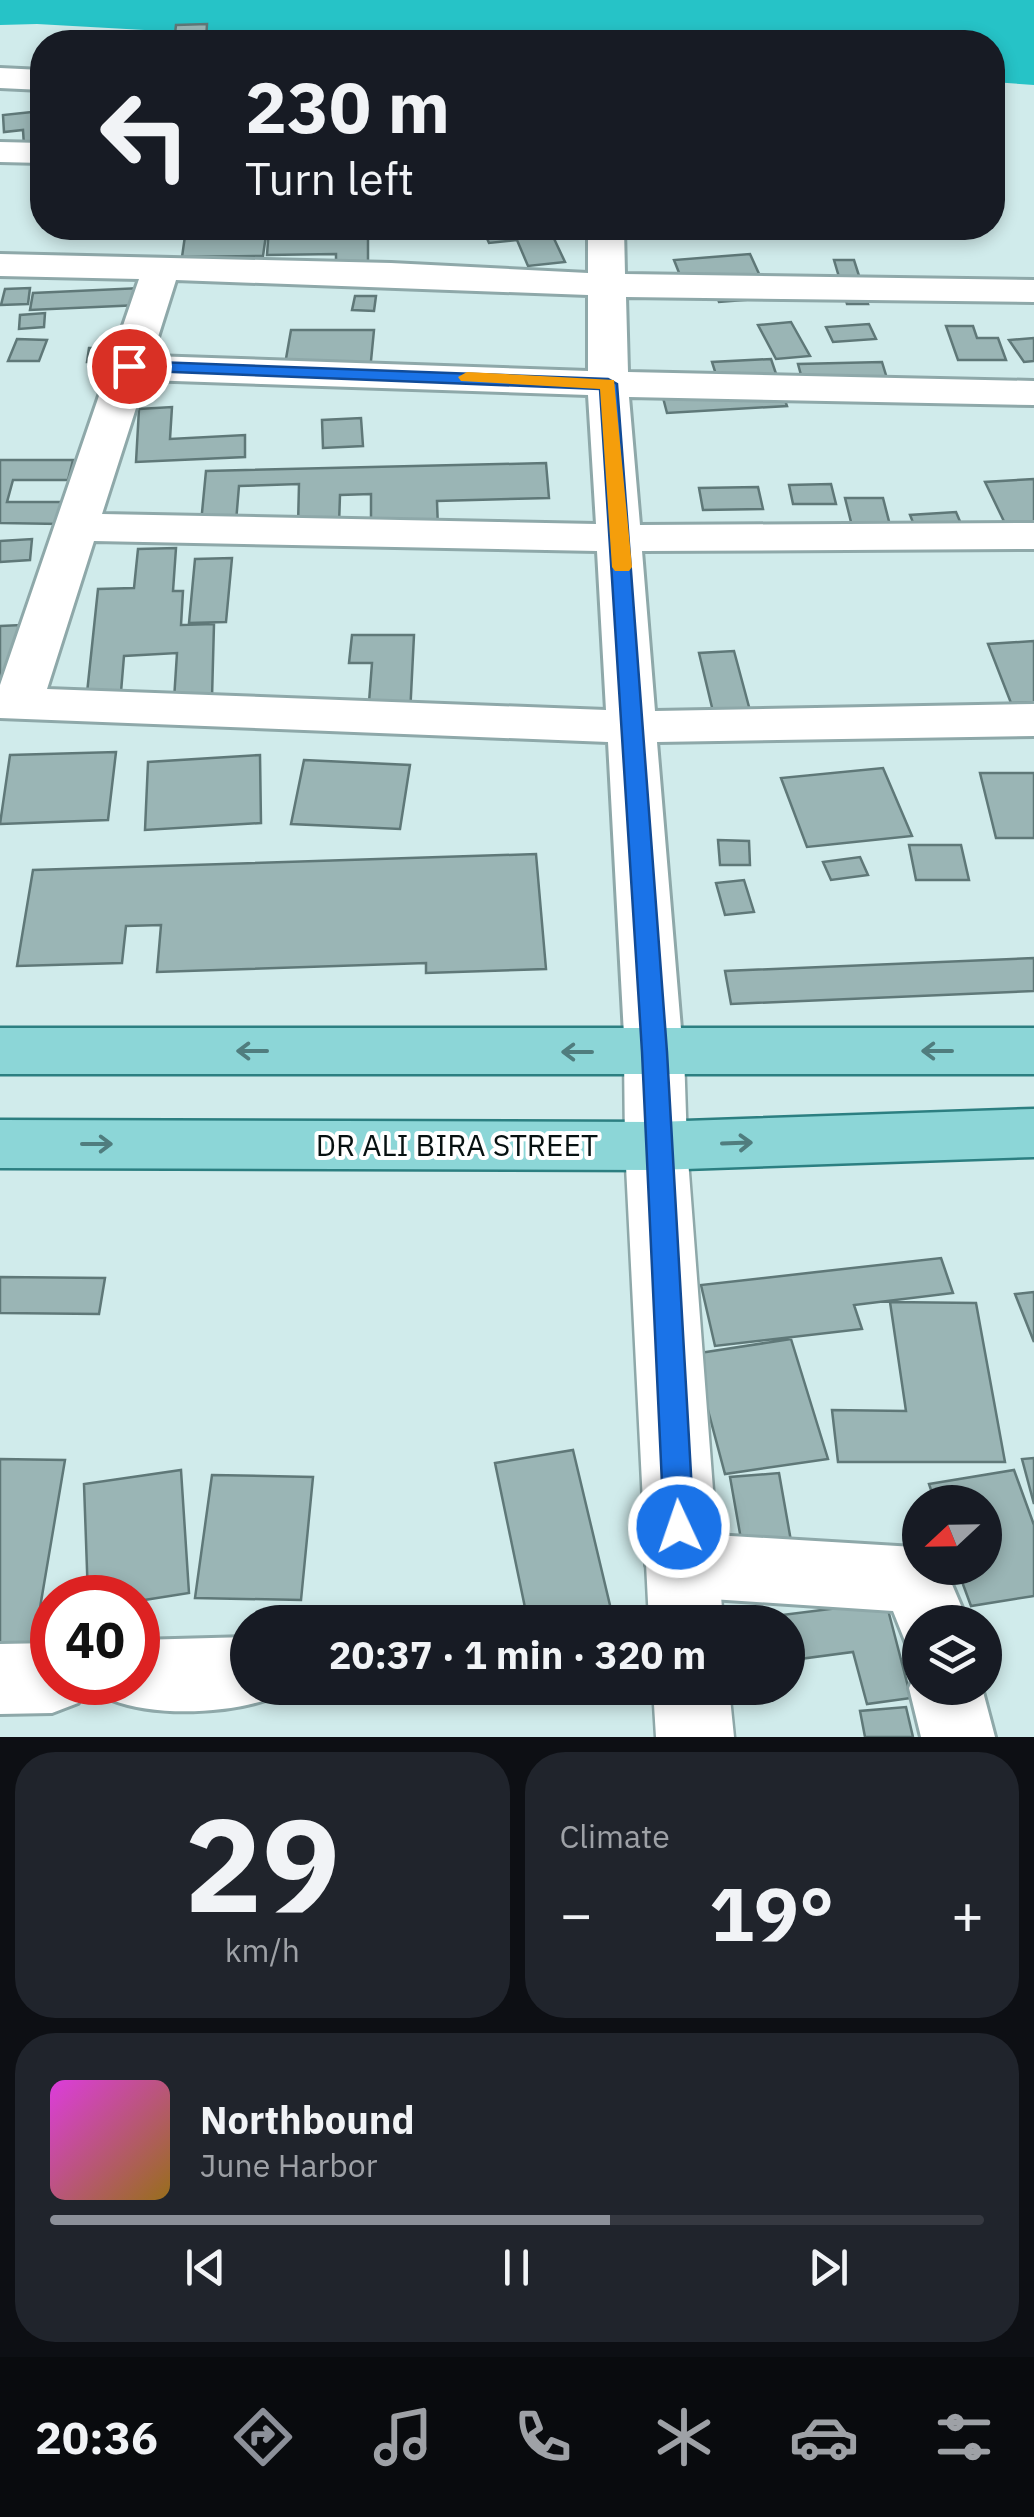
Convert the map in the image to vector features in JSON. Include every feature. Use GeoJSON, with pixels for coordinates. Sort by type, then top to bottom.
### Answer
{"type":"FeatureCollection","features":[{"type":"Feature","properties":{"kind":"main road"},"geometry":{"type":"LineString","coordinates":[[0,1051],[1034,1051]]}},
{"type":"Feature","properties":{"kind":"main road","name":"DR ALI BIRA STREET"},"geometry":{"type":"LineString","coordinates":[[0,1144],[656,1146],[1034,1133]]}},
{"type":"Feature","properties":{"kind":"street"},"geometry":{"type":"LineString","coordinates":[[2,81],[30,80]]}},
{"type":"Feature","properties":{"kind":"street"},"geometry":{"type":"LineString","coordinates":[[0,152],[30,153]]}},
{"type":"Feature","properties":{"kind":"street"},"geometry":{"type":"LineString","coordinates":[[606,240],[608,384],[654,1052],[656,1146],[684,1594],[914,1580],[928,1605]]}},
{"type":"Feature","properties":{"kind":"street"},"geometry":{"type":"LineString","coordinates":[[0,265],[606,285],[1034,292]]}},
{"type":"Feature","properties":{"kind":"street"},"geometry":{"type":"LineString","coordinates":[[161,269],[76,527],[9,703],[632,726],[1034,720]]}},
{"type":"Feature","properties":{"kind":"street"},"geometry":{"type":"LineString","coordinates":[[129,366],[608,384],[1034,393]]}},
{"type":"Feature","properties":{"kind":"street"},"geometry":{"type":"LineString","coordinates":[[76,527],[620,538],[1034,536]]}},
{"type":"Feature","properties":{"kind":"street"},"geometry":{"type":"LineString","coordinates":[[160,1675],[230,1673]]}},
{"type":"Feature","properties":{"kind":"street"},"geometry":{"type":"LineString","coordinates":[[0,1679],[30,1678]]}},
{"type":"Feature","properties":{"kind":"street"},"geometry":{"type":"LineString","coordinates":[[692,1705],[695,1737]]}},
{"type":"Feature","properties":{"kind":"street"},"geometry":{"type":"LineString","coordinates":[[950,1705],[958,1737]]}},
{"type":"Feature","properties":{"kind":"shaded area"},"geometry":{"type":"Polygon","coordinates":[[[0,0],[1034,0],[1034,85],[1005,83],[1005,30],[144,30],[0,25],[0,0]]]}},
{"type":"Feature","properties":{"kind":"building"},"geometry":{"type":"Polygon","coordinates":[[[207,24],[207,30],[175,30],[176,25],[207,24]]]}},
{"type":"Feature","properties":{"kind":"building"},"geometry":{"type":"Polygon","coordinates":[[[30,112],[30,146],[24,146],[23,130],[4,132],[3,115],[30,112]]]}},
{"type":"Feature","properties":{"kind":"building"},"geometry":{"type":"Polygon","coordinates":[[[184,240],[265,240],[263,256],[182,257],[184,240]]]}},
{"type":"Feature","properties":{"kind":"building"},"geometry":{"type":"Polygon","coordinates":[[[268,240],[368,240],[368,276],[336,277],[336,254],[267,255],[268,240]]]}},
{"type":"Feature","properties":{"kind":"building"},"geometry":{"type":"Polygon","coordinates":[[[517,240],[555,240],[565,262],[528,266],[517,240]]]}},
{"type":"Feature","properties":{"kind":"building"},"geometry":{"type":"Polygon","coordinates":[[[750,254],[770,298],[719,302],[713,286],[685,288],[674,260],[750,254]]]}},
{"type":"Feature","properties":{"kind":"building"},"geometry":{"type":"Polygon","coordinates":[[[834,260],[854,260],[868,304],[847,304],[834,260]]]}},
{"type":"Feature","properties":{"kind":"building"},"geometry":{"type":"Polygon","coordinates":[[[30,288],[28,304],[1,305],[5,289],[30,288]]]}},
{"type":"Feature","properties":{"kind":"building"},"geometry":{"type":"Polygon","coordinates":[[[141,288],[140,305],[30,310],[33,293],[141,288]]]}},
{"type":"Feature","properties":{"kind":"building"},"geometry":{"type":"Polygon","coordinates":[[[355,296],[376,296],[374,311],[352,310],[355,296]]]}},
{"type":"Feature","properties":{"kind":"building"},"geometry":{"type":"Polygon","coordinates":[[[45,313],[44,327],[19,329],[20,315],[45,313]]]}},
{"type":"Feature","properties":{"kind":"building"},"geometry":{"type":"Polygon","coordinates":[[[791,322],[810,356],[776,359],[758,325],[791,322]]]}},
{"type":"Feature","properties":{"kind":"building"},"geometry":{"type":"Polygon","coordinates":[[[869,324],[876,339],[833,342],[826,327],[869,324]]]}},
{"type":"Feature","properties":{"kind":"building"},"geometry":{"type":"Polygon","coordinates":[[[946,326],[973,326],[977,338],[998,338],[1006,360],[958,360],[946,326]]]}},
{"type":"Feature","properties":{"kind":"building"},"geometry":{"type":"Polygon","coordinates":[[[291,330],[374,330],[370,371],[284,370],[291,330]]]}},
{"type":"Feature","properties":{"kind":"building"},"geometry":{"type":"Polygon","coordinates":[[[1034,338],[1034,361],[1024,362],[1009,340],[1034,338]]]}},
{"type":"Feature","properties":{"kind":"building"},"geometry":{"type":"Polygon","coordinates":[[[17,339],[47,340],[39,361],[8,361],[17,339]]]}},
{"type":"Feature","properties":{"kind":"building"},"geometry":{"type":"Polygon","coordinates":[[[89,348],[111,348],[109,362],[87,362],[89,348]]]}},
{"type":"Feature","properties":{"kind":"building"},"geometry":{"type":"Polygon","coordinates":[[[771,359],[787,406],[667,413],[661,390],[720,387],[712,362],[771,359]]]}},
{"type":"Feature","properties":{"kind":"building"},"geometry":{"type":"Polygon","coordinates":[[[882,362],[889,385],[804,386],[798,364],[882,362]]]}},
{"type":"Feature","properties":{"kind":"building"},"geometry":{"type":"Polygon","coordinates":[[[172,407],[170,439],[245,435],[245,457],[136,462],[139,409],[172,407]]]}},
{"type":"Feature","properties":{"kind":"building"},"geometry":{"type":"Polygon","coordinates":[[[361,418],[363,446],[323,448],[322,420],[361,418]]]}},
{"type":"Feature","properties":{"kind":"building"},"geometry":{"type":"Polygon","coordinates":[[[0,460],[73,460],[68,480],[13,480],[7,502],[67,502],[61,524],[0,523],[0,460]]]}},
{"type":"Feature","properties":{"kind":"building"},"geometry":{"type":"Polygon","coordinates":[[[546,463],[549,498],[437,501],[438,529],[371,530],[371,494],[340,495],[339,525],[298,526],[299,484],[239,486],[236,522],[201,523],[206,471],[546,463]]]}},
{"type":"Feature","properties":{"kind":"building"},"geometry":{"type":"Polygon","coordinates":[[[1034,479],[1034,539],[1013,540],[985,482],[1034,479]]]}},
{"type":"Feature","properties":{"kind":"building"},"geometry":{"type":"Polygon","coordinates":[[[831,484],[836,504],[793,504],[789,485],[831,484]]]}},
{"type":"Feature","properties":{"kind":"building"},"geometry":{"type":"Polygon","coordinates":[[[758,487],[763,509],[703,510],[699,488],[758,487]]]}},
{"type":"Feature","properties":{"kind":"building"},"geometry":{"type":"Polygon","coordinates":[[[845,498],[883,498],[892,533],[854,534],[845,498]]]}},
{"type":"Feature","properties":{"kind":"building"},"geometry":{"type":"Polygon","coordinates":[[[956,512],[967,538],[920,540],[910,515],[956,512]]]}},
{"type":"Feature","properties":{"kind":"building"},"geometry":{"type":"Polygon","coordinates":[[[32,539],[30,560],[0,562],[0,541],[32,539]]]}},
{"type":"Feature","properties":{"kind":"building"},"geometry":{"type":"Polygon","coordinates":[[[176,548],[173,591],[183,591],[181,625],[214,624],[212,698],[174,700],[177,653],[124,656],[121,692],[87,693],[98,589],[134,588],[138,549],[176,548]]]}},
{"type":"Feature","properties":{"kind":"building"},"geometry":{"type":"Polygon","coordinates":[[[232,558],[226,622],[189,623],[195,559],[232,558]]]}},
{"type":"Feature","properties":{"kind":"building"},"geometry":{"type":"Polygon","coordinates":[[[21,625],[10,675],[0,675],[0,626],[21,625]]]}},
{"type":"Feature","properties":{"kind":"building"},"geometry":{"type":"Polygon","coordinates":[[[352,635],[414,635],[410,715],[368,715],[372,663],[349,663],[352,635]]]}},
{"type":"Feature","properties":{"kind":"building"},"geometry":{"type":"Polygon","coordinates":[[[1034,641],[1034,702],[1011,703],[988,644],[1034,641]]]}},
{"type":"Feature","properties":{"kind":"building"},"geometry":{"type":"Polygon","coordinates":[[[734,651],[752,718],[715,720],[699,653],[734,651]]]}},
{"type":"Feature","properties":{"kind":"building"},"geometry":{"type":"Polygon","coordinates":[[[116,752],[108,820],[0,824],[10,755],[116,752]]]}},
{"type":"Feature","properties":{"kind":"building"},"geometry":{"type":"Polygon","coordinates":[[[260,755],[261,823],[145,830],[148,762],[260,755]]]}},
{"type":"Feature","properties":{"kind":"building"},"geometry":{"type":"Polygon","coordinates":[[[304,760],[410,765],[400,829],[291,824],[304,760]]]}},
{"type":"Feature","properties":{"kind":"building"},"geometry":{"type":"Polygon","coordinates":[[[883,768],[912,836],[807,847],[781,778],[883,768]]]}},
{"type":"Feature","properties":{"kind":"building"},"geometry":{"type":"Polygon","coordinates":[[[980,773],[1034,773],[1034,838],[996,838],[980,773]]]}},
{"type":"Feature","properties":{"kind":"building"},"geometry":{"type":"Polygon","coordinates":[[[718,840],[749,841],[750,865],[720,865],[718,840]]]}},
{"type":"Feature","properties":{"kind":"building"},"geometry":{"type":"Polygon","coordinates":[[[909,845],[961,845],[969,880],[916,880],[909,845]]]}},
{"type":"Feature","properties":{"kind":"building"},"geometry":{"type":"Polygon","coordinates":[[[536,854],[546,969],[426,973],[426,963],[157,972],[161,925],[126,926],[122,963],[17,966],[33,870],[536,854]]]}},
{"type":"Feature","properties":{"kind":"building"},"geometry":{"type":"Polygon","coordinates":[[[860,857],[868,875],[831,880],[823,862],[860,857]]]}},
{"type":"Feature","properties":{"kind":"building"},"geometry":{"type":"Polygon","coordinates":[[[744,880],[754,912],[725,915],[716,883],[744,880]]]}},
{"type":"Feature","properties":{"kind":"building"},"geometry":{"type":"Polygon","coordinates":[[[1034,958],[1034,991],[731,1004],[725,971],[1034,958]]]}},
{"type":"Feature","properties":{"kind":"building"},"geometry":{"type":"Polygon","coordinates":[[[941,1258],[953,1293],[854,1305],[862,1329],[715,1346],[701,1285],[941,1258]]]}},
{"type":"Feature","properties":{"kind":"building"},"geometry":{"type":"Polygon","coordinates":[[[0,1277],[105,1278],[99,1314],[0,1313],[0,1277]]]}},
{"type":"Feature","properties":{"kind":"building"},"geometry":{"type":"Polygon","coordinates":[[[1034,1292],[1034,1342],[1015,1294],[1034,1292]]]}},
{"type":"Feature","properties":{"kind":"building"},"geometry":{"type":"Polygon","coordinates":[[[890,1302],[976,1303],[1005,1462],[838,1462],[832,1410],[906,1411],[890,1302]]]}},
{"type":"Feature","properties":{"kind":"building"},"geometry":{"type":"Polygon","coordinates":[[[791,1339],[828,1459],[725,1474],[693,1354],[791,1339]]]}},
{"type":"Feature","properties":{"kind":"building"},"geometry":{"type":"Polygon","coordinates":[[[573,1450],[610,1605],[524,1605],[495,1463],[573,1450]]]}},
{"type":"Feature","properties":{"kind":"building"},"geometry":{"type":"Polygon","coordinates":[[[1034,1458],[1034,1504],[1022,1459],[1034,1458]]]}},
{"type":"Feature","properties":{"kind":"building"},"geometry":{"type":"Polygon","coordinates":[[[0,1459],[65,1460],[46,1575],[30,1575],[30,1661],[0,1661],[0,1459]]]}},
{"type":"Feature","properties":{"kind":"building"},"geometry":{"type":"Polygon","coordinates":[[[181,1470],[189,1593],[160,1598],[160,1575],[87,1575],[84,1484],[181,1470]]]}},
{"type":"Feature","properties":{"kind":"building"},"geometry":{"type":"Polygon","coordinates":[[[1014,1470],[1034,1525],[1034,1596],[971,1605],[963,1585],[1002,1585],[1002,1485],[929,1484],[1014,1470]]]}},
{"type":"Feature","properties":{"kind":"building"},"geometry":{"type":"Polygon","coordinates":[[[779,1473],[791,1541],[742,1545],[730,1477],[779,1473]]]}},
{"type":"Feature","properties":{"kind":"building"},"geometry":{"type":"Polygon","coordinates":[[[212,1475],[313,1477],[301,1600],[195,1598],[212,1475]]]}},
{"type":"Feature","properties":{"kind":"building"},"geometry":{"type":"Polygon","coordinates":[[[886,1602],[902,1663],[902,1699],[867,1704],[853,1652],[805,1658],[805,1612],[886,1602]]]}},
{"type":"Feature","properties":{"kind":"building"},"geometry":{"type":"Polygon","coordinates":[[[906,1707],[913,1737],[865,1737],[860,1711],[906,1707]]]}},
{"type":"Feature","properties":{"kind":"slow traffic"},"geometry":{"type":"LineString","coordinates":[[467,377],[608,384],[622,567]]}},
{"type":"Feature","properties":{"kind":"route"},"geometry":{"type":"LineString","coordinates":[[129,366],[608,384],[654,1052],[679,1527]]}}]}
